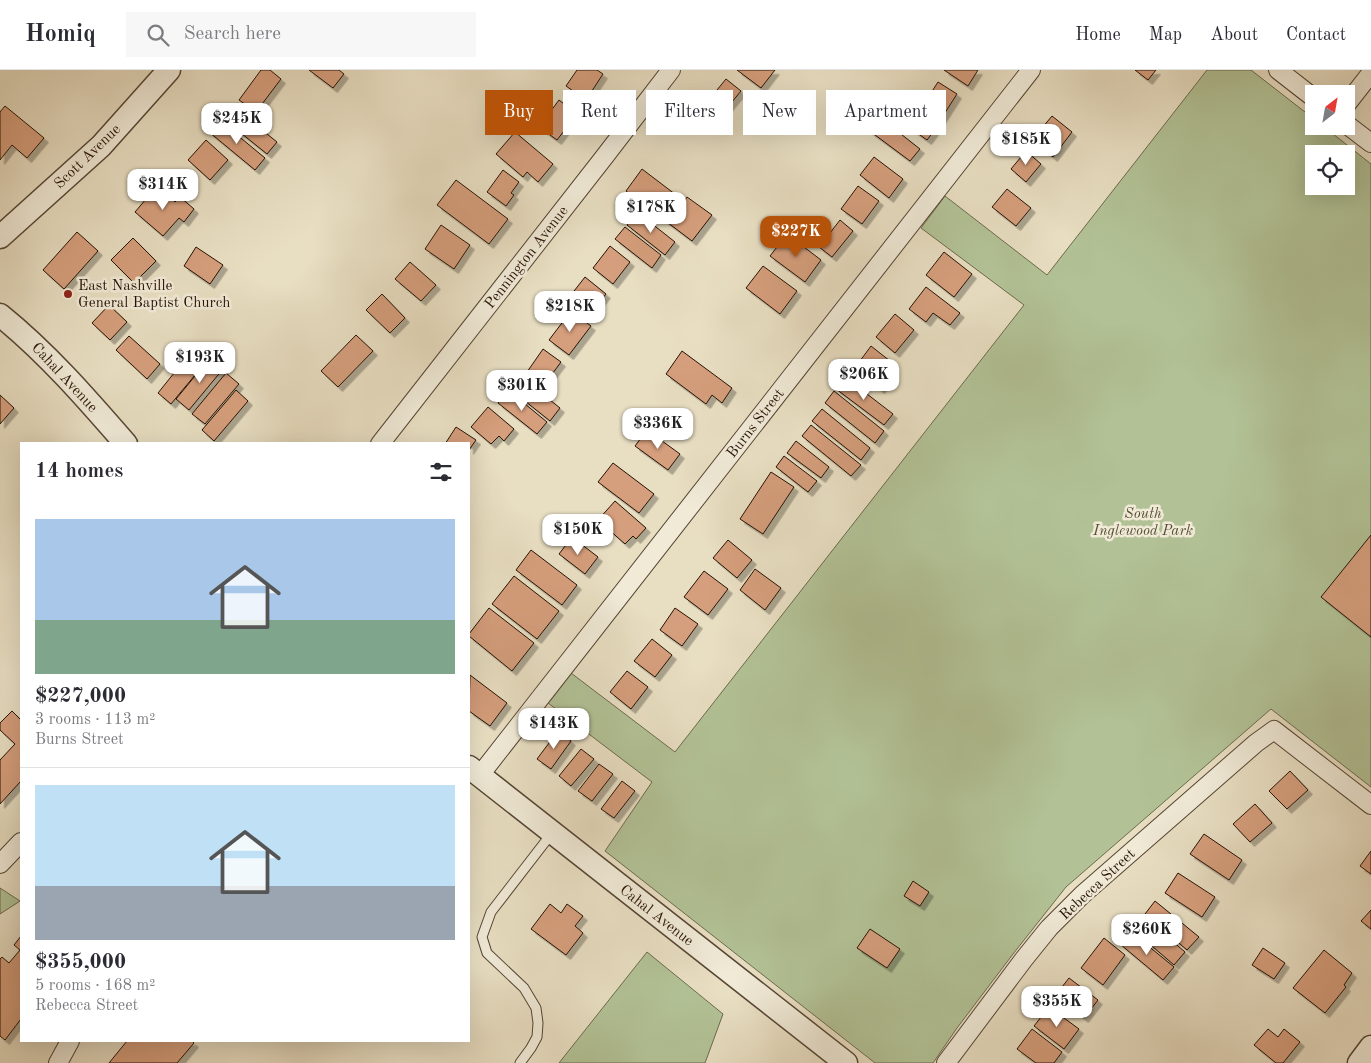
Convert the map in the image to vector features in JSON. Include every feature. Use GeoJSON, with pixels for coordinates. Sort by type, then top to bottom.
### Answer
{"type":"FeatureCollection","features":[{"type":"Feature","properties":{"kind":"street","name":"Scott Avenue"},"geometry":{"type":"LineString","coordinates":[[0,237],[101,146],[169,70]]}},
{"type":"Feature","properties":{"kind":"street","name":"Pennington Avenue"},"geometry":{"type":"LineString","coordinates":[[382,442],[671,70]]}},
{"type":"Feature","properties":{"kind":"street","name":"Burns Street"},"geometry":{"type":"LineString","coordinates":[[474,771],[1030,70]]}},
{"type":"Feature","properties":{"kind":"street"},"geometry":{"type":"LineString","coordinates":[[1278,70],[1305,91]]}},
{"type":"Feature","properties":{"kind":"street"},"geometry":{"type":"LineString","coordinates":[[1355,93],[1371,73]]}},
{"type":"Feature","properties":{"kind":"street"},"geometry":{"type":"LineString","coordinates":[[1355,131],[1371,143]]}},
{"type":"Feature","properties":{"kind":"street","name":"Cahal Avenue"},"geometry":{"type":"LineString","coordinates":[[0,314],[42,351],[124,442]]}},
{"type":"Feature","properties":{"kind":"street","name":"Rebecca Street"},"geometry":{"type":"LineString","coordinates":[[946,1063],[1024,960],[1082,895],[1256,743],[1274,730],[1371,805]]}},
{"type":"Feature","properties":{"kind":"street","name":"Cahal Avenue"},"geometry":{"type":"LineString","coordinates":[[474,771],[846,1063]]}},
{"type":"Feature","properties":{"kind":"street"},"geometry":{"type":"LineString","coordinates":[[0,864],[20,843]]}},
{"type":"Feature","properties":{"kind":"street"},"geometry":{"type":"LineString","coordinates":[[58,1063],[69,1042]]}},
{"type":"Feature","properties":{"kind":"street"},"geometry":{"type":"LineString","coordinates":[[1359,1063],[1371,1047]]}},
{"type":"Feature","properties":{"kind":"lane"},"geometry":{"type":"LineString","coordinates":[[520,1063],[537,1037],[536,1008],[524,988],[487,952],[482,937],[491,912],[553,833]]}},
{"type":"Feature","properties":{"kind":"green space","name":"South Inglewood Park"},"geometry":{"type":"Polygon","coordinates":[[[1207,70],[1251,70],[1305,112],[1305,135],[1334,135],[1347,145],[1305,145],[1305,195],[1355,195],[1355,151],[1371,164],[1371,787],[1271,709],[1066,887],[957,1028],[933,1063],[875,1063],[605,851],[652,782],[548,703],[571,673],[675,752],[1024,305],[921,228],[945,196],[1047,275],[1207,70]]]}},
{"type":"Feature","properties":{"kind":"green space"},"geometry":{"type":"Polygon","coordinates":[[[0,888],[20,901],[0,914],[0,888]]]}},
{"type":"Feature","properties":{"kind":"green space"},"geometry":{"type":"Polygon","coordinates":[[[647,952],[723,1014],[705,1063],[559,1063],[647,952]]]}},
{"type":"Feature","properties":{"kind":"building"},"geometry":{"type":"Polygon","coordinates":[[[261,70],[270,70],[281,79],[256,112],[239,100],[261,70]]]}},
{"type":"Feature","properties":{"kind":"building"},"geometry":{"type":"Polygon","coordinates":[[[309,70],[339,70],[344,74],[333,88],[309,70]]]}},
{"type":"Feature","properties":{"kind":"building"},"geometry":{"type":"Polygon","coordinates":[[[577,70],[597,70],[603,74],[593,90],[572,90],[566,86],[577,70]]]}},
{"type":"Feature","properties":{"kind":"building"},"geometry":{"type":"Polygon","coordinates":[[[737,70],[775,70],[761,88],[737,70]]]}},
{"type":"Feature","properties":{"kind":"building"},"geometry":{"type":"Polygon","coordinates":[[[944,70],[978,70],[968,86],[944,70]]]}},
{"type":"Feature","properties":{"kind":"building"},"geometry":{"type":"Polygon","coordinates":[[[1135,70],[1156,70],[1148,80],[1135,70]]]}},
{"type":"Feature","properties":{"kind":"building"},"geometry":{"type":"Polygon","coordinates":[[[726,79],[741,91],[733,101],[733,90],[717,90],[726,79]]]}},
{"type":"Feature","properties":{"kind":"building"},"geometry":{"type":"Polygon","coordinates":[[[938,82],[957,94],[946,111],[946,90],[933,90],[938,82]]]}},
{"type":"Feature","properties":{"kind":"building"},"geometry":{"type":"Polygon","coordinates":[[[559,100],[563,103],[563,132],[557,140],[550,135],[553,135],[553,108],[559,100]]]}},
{"type":"Feature","properties":{"kind":"building"},"geometry":{"type":"Polygon","coordinates":[[[231,105],[277,142],[267,154],[221,117],[231,105]]]}},
{"type":"Feature","properties":{"kind":"building"},"geometry":{"type":"Polygon","coordinates":[[[5,106],[44,138],[27,158],[12,145],[0,160],[0,112],[5,106]]]}},
{"type":"Feature","properties":{"kind":"building"},"geometry":{"type":"Polygon","coordinates":[[[1052,116],[1072,132],[1053,157],[1032,140],[1052,116]]]}},
{"type":"Feature","properties":{"kind":"building"},"geometry":{"type":"Polygon","coordinates":[[[219,120],[265,158],[255,170],[209,132],[219,120]]]}},
{"type":"Feature","properties":{"kind":"building"},"geometry":{"type":"Polygon","coordinates":[[[512,135],[519,135],[553,164],[538,182],[527,172],[523,177],[496,154],[512,135]]]}},
{"type":"Feature","properties":{"kind":"building"},"geometry":{"type":"Polygon","coordinates":[[[875,135],[902,135],[920,149],[910,161],[875,135]]]}},
{"type":"Feature","properties":{"kind":"building"},"geometry":{"type":"Polygon","coordinates":[[[920,135],[931,135],[927,140],[920,135]]]}},
{"type":"Feature","properties":{"kind":"building"},"geometry":{"type":"Polygon","coordinates":[[[206,140],[228,160],[210,180],[188,160],[206,140]]]}},
{"type":"Feature","properties":{"kind":"building"},"geometry":{"type":"Polygon","coordinates":[[[1026,151],[1041,164],[1026,182],[1011,169],[1026,151]]]}},
{"type":"Feature","properties":{"kind":"building"},"geometry":{"type":"Polygon","coordinates":[[[874,157],[903,179],[889,198],[860,175],[874,157]]]}},
{"type":"Feature","properties":{"kind":"building"},"geometry":{"type":"Polygon","coordinates":[[[642,169],[684,201],[687,197],[712,215],[692,241],[626,191],[642,169]]]}},
{"type":"Feature","properties":{"kind":"building"},"geometry":{"type":"Polygon","coordinates":[[[503,170],[519,182],[511,193],[514,195],[506,206],[487,192],[503,170]]]}},
{"type":"Feature","properties":{"kind":"building"},"geometry":{"type":"Polygon","coordinates":[[[456,180],[508,219],[489,244],[437,205],[456,180]]]}},
{"type":"Feature","properties":{"kind":"building"},"geometry":{"type":"Polygon","coordinates":[[[157,186],[175,202],[180,197],[194,209],[184,222],[179,218],[163,236],[135,212],[157,186]]]}},
{"type":"Feature","properties":{"kind":"building"},"geometry":{"type":"Polygon","coordinates":[[[858,186],[879,201],[862,224],[841,209],[858,186]]]}},
{"type":"Feature","properties":{"kind":"building"},"geometry":{"type":"Polygon","coordinates":[[[1007,189],[1031,208],[1016,226],[992,207],[1007,189]]]}},
{"type":"Feature","properties":{"kind":"building"},"geometry":{"type":"Polygon","coordinates":[[[637,212],[675,242],[665,255],[627,225],[637,212]]]}},
{"type":"Feature","properties":{"kind":"building"},"geometry":{"type":"Polygon","coordinates":[[[840,220],[853,231],[832,257],[819,247],[840,220]]]}},
{"type":"Feature","properties":{"kind":"building"},"geometry":{"type":"Polygon","coordinates":[[[441,225],[470,245],[454,269],[425,249],[441,225]]]}},
{"type":"Feature","properties":{"kind":"building"},"geometry":{"type":"Polygon","coordinates":[[[625,227],[661,255],[652,268],[615,239],[625,227]]]}},
{"type":"Feature","properties":{"kind":"building"},"geometry":{"type":"Polygon","coordinates":[[[77,232],[98,251],[64,289],[43,270],[77,232]]]}},
{"type":"Feature","properties":{"kind":"building"},"geometry":{"type":"Polygon","coordinates":[[[787,234],[821,260],[805,282],[770,256],[787,234]]]}},
{"type":"Feature","properties":{"kind":"building"},"geometry":{"type":"Polygon","coordinates":[[[133,238],[156,261],[134,283],[111,260],[133,238]]]}},
{"type":"Feature","properties":{"kind":"building"},"geometry":{"type":"Polygon","coordinates":[[[610,246],[630,262],[613,284],[593,268],[610,246]]]}},
{"type":"Feature","properties":{"kind":"building"},"geometry":{"type":"Polygon","coordinates":[[[196,247],[223,265],[210,284],[184,266],[196,247]]]}},
{"type":"Feature","properties":{"kind":"building"},"geometry":{"type":"Polygon","coordinates":[[[944,252],[972,274],[954,297],[926,275],[944,252]]]}},
{"type":"Feature","properties":{"kind":"building"},"geometry":{"type":"Polygon","coordinates":[[[410,262],[436,285],[421,301],[395,279],[410,262]]]}},
{"type":"Feature","properties":{"kind":"building"},"geometry":{"type":"Polygon","coordinates":[[[763,266],[797,291],[780,314],[746,288],[763,266]]]}},
{"type":"Feature","properties":{"kind":"building"},"geometry":{"type":"Polygon","coordinates":[[[585,277],[606,294],[588,316],[567,300],[585,277]]]}},
{"type":"Feature","properties":{"kind":"building"},"geometry":{"type":"Polygon","coordinates":[[[926,287],[960,313],[950,325],[933,313],[926,322],[909,309],[926,287]]]}},
{"type":"Feature","properties":{"kind":"building"},"geometry":{"type":"Polygon","coordinates":[[[382,294],[405,318],[390,333],[366,310],[382,294]]]}},
{"type":"Feature","properties":{"kind":"building"},"geometry":{"type":"Polygon","coordinates":[[[109,305],[127,322],[110,340],[92,323],[109,305]]]}},
{"type":"Feature","properties":{"kind":"building"},"geometry":{"type":"Polygon","coordinates":[[[571,311],[591,326],[569,355],[549,340],[571,311]]]}},
{"type":"Feature","properties":{"kind":"building"},"geometry":{"type":"Polygon","coordinates":[[[895,314],[914,330],[895,353],[876,337],[895,314]]]}},
{"type":"Feature","properties":{"kind":"building"},"geometry":{"type":"Polygon","coordinates":[[[356,335],[373,351],[338,387],[321,371],[356,335]]]}},
{"type":"Feature","properties":{"kind":"building"},"geometry":{"type":"Polygon","coordinates":[[[129,336],[160,364],[147,379],[116,350],[129,336]]]}},
{"type":"Feature","properties":{"kind":"building"},"geometry":{"type":"Polygon","coordinates":[[[871,346],[890,361],[884,369],[892,374],[880,389],[854,369],[871,346]]]}},
{"type":"Feature","properties":{"kind":"building"},"geometry":{"type":"Polygon","coordinates":[[[543,349],[561,362],[544,385],[527,372],[543,349]]]}},
{"type":"Feature","properties":{"kind":"building"},"geometry":{"type":"Polygon","coordinates":[[[682,351],[732,388],[722,403],[712,395],[706,404],[666,374],[682,351]]]}},
{"type":"Feature","properties":{"kind":"building"},"geometry":{"type":"Polygon","coordinates":[[[191,352],[205,363],[171,404],[158,393],[191,352]]]}},
{"type":"Feature","properties":{"kind":"building"},"geometry":{"type":"Polygon","coordinates":[[[210,358],[223,369],[189,410],[176,399],[210,358]]]}},
{"type":"Feature","properties":{"kind":"building"},"geometry":{"type":"Polygon","coordinates":[[[226,373],[239,384],[205,424],[192,414],[226,373]]]}},
{"type":"Feature","properties":{"kind":"building"},"geometry":{"type":"Polygon","coordinates":[[[520,376],[560,408],[550,421],[510,389],[520,376]]]}},
{"type":"Feature","properties":{"kind":"building"},"geometry":{"type":"Polygon","coordinates":[[[845,377],[893,414],[884,425],[836,389],[845,377]]]}},
{"type":"Feature","properties":{"kind":"building"},"geometry":{"type":"Polygon","coordinates":[[[236,390],[248,401],[214,441],[202,430],[236,390]]]}},
{"type":"Feature","properties":{"kind":"building"},"geometry":{"type":"Polygon","coordinates":[[[508,390],[547,422],[537,434],[498,403],[508,390]]]}},
{"type":"Feature","properties":{"kind":"building"},"geometry":{"type":"Polygon","coordinates":[[[834,391],[884,431],[875,443],[825,403],[834,391]]]}},
{"type":"Feature","properties":{"kind":"building"},"geometry":{"type":"Polygon","coordinates":[[[0,395],[14,408],[0,424],[0,395]]]}},
{"type":"Feature","properties":{"kind":"building"},"geometry":{"type":"Polygon","coordinates":[[[488,407],[514,429],[504,441],[499,436],[491,444],[471,427],[488,407]]]}},
{"type":"Feature","properties":{"kind":"building"},"geometry":{"type":"Polygon","coordinates":[[[822,409],[870,448],[861,460],[812,421],[822,409]]]}},
{"type":"Feature","properties":{"kind":"building"},"geometry":{"type":"Polygon","coordinates":[[[811,425],[861,465],[851,476],[802,436],[811,425]]]}},
{"type":"Feature","properties":{"kind":"building"},"geometry":{"type":"Polygon","coordinates":[[[456,427],[476,440],[470,449],[470,442],[446,442],[456,427]]]}},
{"type":"Feature","properties":{"kind":"building"},"geometry":{"type":"Polygon","coordinates":[[[647,430],[680,454],[668,470],[635,446],[647,430]]]}},
{"type":"Feature","properties":{"kind":"building"},"geometry":{"type":"Polygon","coordinates":[[[796,441],[829,467],[821,478],[787,453],[796,441]]]}},
{"type":"Feature","properties":{"kind":"building"},"geometry":{"type":"Polygon","coordinates":[[[784,456],[817,481],[808,492],[776,467],[784,456]]]}},
{"type":"Feature","properties":{"kind":"building"},"geometry":{"type":"Polygon","coordinates":[[[613,463],[654,494],[639,513],[598,482],[613,463]]]}},
{"type":"Feature","properties":{"kind":"building"},"geometry":{"type":"Polygon","coordinates":[[[771,472],[794,487],[763,534],[740,519],[771,472]]]}},
{"type":"Feature","properties":{"kind":"building"},"geometry":{"type":"Polygon","coordinates":[[[615,501],[646,528],[636,539],[633,536],[625,544],[598,520],[615,501]]]}},
{"type":"Feature","properties":{"kind":"building"},"geometry":{"type":"Polygon","coordinates":[[[1371,535],[1371,637],[1321,597],[1371,535]]]}},
{"type":"Feature","properties":{"kind":"building"},"geometry":{"type":"Polygon","coordinates":[[[572,537],[598,557],[585,574],[559,554],[572,537]]]}},
{"type":"Feature","properties":{"kind":"building"},"geometry":{"type":"Polygon","coordinates":[[[728,540],[752,560],[737,578],[713,558],[728,540]]]}},
{"type":"Feature","properties":{"kind":"building"},"geometry":{"type":"Polygon","coordinates":[[[531,550],[577,585],[562,605],[516,570],[531,550]]]}},
{"type":"Feature","properties":{"kind":"building"},"geometry":{"type":"Polygon","coordinates":[[[755,569],[781,588],[765,610],[740,590],[755,569]]]}},
{"type":"Feature","properties":{"kind":"building"},"geometry":{"type":"Polygon","coordinates":[[[704,571],[728,589],[708,615],[684,597],[704,571]]]}},
{"type":"Feature","properties":{"kind":"building"},"geometry":{"type":"Polygon","coordinates":[[[514,576],[559,611],[537,639],[492,604],[514,576]]]}},
{"type":"Feature","properties":{"kind":"building"},"geometry":{"type":"Polygon","coordinates":[[[489,608],[534,643],[512,671],[470,637],[470,633],[489,608]]]}},
{"type":"Feature","properties":{"kind":"building"},"geometry":{"type":"Polygon","coordinates":[[[675,608],[698,624],[682,646],[660,630],[675,608]]]}},
{"type":"Feature","properties":{"kind":"building"},"geometry":{"type":"Polygon","coordinates":[[[652,639],[672,655],[655,677],[634,661],[652,639]]]}},
{"type":"Feature","properties":{"kind":"building"},"geometry":{"type":"Polygon","coordinates":[[[627,671],[648,687],[631,709],[610,692],[627,671]]]}},
{"type":"Feature","properties":{"kind":"building"},"geometry":{"type":"Polygon","coordinates":[[[470,675],[507,703],[490,726],[470,712],[470,675]]]}},
{"type":"Feature","properties":{"kind":"building"},"geometry":{"type":"Polygon","coordinates":[[[12,711],[20,719],[20,782],[0,804],[0,760],[15,744],[0,730],[0,723],[12,711]]]}},
{"type":"Feature","properties":{"kind":"building"},"geometry":{"type":"Polygon","coordinates":[[[558,731],[571,741],[551,769],[537,759],[558,731]]]}},
{"type":"Feature","properties":{"kind":"building"},"geometry":{"type":"Polygon","coordinates":[[[581,749],[594,759],[571,786],[559,776],[581,749]]]}},
{"type":"Feature","properties":{"kind":"building"},"geometry":{"type":"Polygon","coordinates":[[[599,764],[613,774],[592,801],[578,791],[599,764]]]}},
{"type":"Feature","properties":{"kind":"building"},"geometry":{"type":"Polygon","coordinates":[[[1290,771],[1308,790],[1287,809],[1269,791],[1290,771]]]}},
{"type":"Feature","properties":{"kind":"building"},"geometry":{"type":"Polygon","coordinates":[[[622,781],[635,791],[614,818],[601,809],[622,781]]]}},
{"type":"Feature","properties":{"kind":"building"},"geometry":{"type":"Polygon","coordinates":[[[1255,804],[1272,823],[1250,842],[1233,824],[1255,804]]]}},
{"type":"Feature","properties":{"kind":"building"},"geometry":{"type":"Polygon","coordinates":[[[1204,834],[1242,860],[1229,880],[1190,854],[1204,834]]]}},
{"type":"Feature","properties":{"kind":"building"},"geometry":{"type":"Polygon","coordinates":[[[1371,851],[1371,874],[1360,866],[1371,851]]]}},
{"type":"Feature","properties":{"kind":"building"},"geometry":{"type":"Polygon","coordinates":[[[1178,873],[1215,897],[1202,917],[1165,893],[1178,873]]]}},
{"type":"Feature","properties":{"kind":"building"},"geometry":{"type":"Polygon","coordinates":[[[913,881],[929,892],[920,906],[904,896],[913,881]]]}},
{"type":"Feature","properties":{"kind":"building"},"geometry":{"type":"Polygon","coordinates":[[[1155,901],[1199,937],[1187,950],[1145,914],[1155,901]]]}},
{"type":"Feature","properties":{"kind":"building"},"geometry":{"type":"Polygon","coordinates":[[[550,904],[561,913],[567,904],[583,916],[575,926],[583,933],[566,955],[531,929],[550,904]]]}},
{"type":"Feature","properties":{"kind":"building"},"geometry":{"type":"Polygon","coordinates":[[[1371,910],[1371,929],[1361,921],[1371,910]]]}},
{"type":"Feature","properties":{"kind":"building"},"geometry":{"type":"Polygon","coordinates":[[[1142,915],[1185,952],[1174,965],[1131,928],[1142,915]]]}},
{"type":"Feature","properties":{"kind":"building"},"geometry":{"type":"Polygon","coordinates":[[[870,929],[900,949],[887,968],[857,948],[870,929]]]}},
{"type":"Feature","properties":{"kind":"building"},"geometry":{"type":"Polygon","coordinates":[[[1130,931],[1174,967],[1163,980],[1120,944],[1130,931]]]}},
{"type":"Feature","properties":{"kind":"building"},"geometry":{"type":"Polygon","coordinates":[[[20,937],[20,950],[14,945],[20,937]]]}},
{"type":"Feature","properties":{"kind":"building"},"geometry":{"type":"Polygon","coordinates":[[[1104,938],[1125,955],[1103,985],[1081,968],[1104,938]]]}},
{"type":"Feature","properties":{"kind":"building"},"geometry":{"type":"Polygon","coordinates":[[[1263,948],[1285,963],[1274,979],[1252,965],[1263,948]]]}},
{"type":"Feature","properties":{"kind":"building"},"geometry":{"type":"Polygon","coordinates":[[[20,950],[20,1020],[5,1040],[0,1036],[0,959],[2,957],[9,963],[20,950]]]}},
{"type":"Feature","properties":{"kind":"building"},"geometry":{"type":"Polygon","coordinates":[[[1324,950],[1352,973],[1344,985],[1346,987],[1325,1013],[1293,988],[1324,950]]]}},
{"type":"Feature","properties":{"kind":"building"},"geometry":{"type":"Polygon","coordinates":[[[1069,978],[1098,1000],[1084,1018],[1055,996],[1069,978]]]}},
{"type":"Feature","properties":{"kind":"building"},"geometry":{"type":"Polygon","coordinates":[[[1049,1007],[1079,1029],[1064,1049],[1034,1026],[1049,1007]]]}},
{"type":"Feature","properties":{"kind":"building"},"geometry":{"type":"Polygon","coordinates":[[[1032,1029],[1062,1052],[1054,1063],[1036,1063],[1017,1049],[1032,1029]]]}},
{"type":"Feature","properties":{"kind":"building"},"geometry":{"type":"Polygon","coordinates":[[[1268,1029],[1278,1037],[1284,1029],[1300,1042],[1283,1063],[1276,1063],[1254,1045],[1268,1029]]]}},
{"type":"Feature","properties":{"kind":"building"},"geometry":{"type":"Polygon","coordinates":[[[126,1042],[194,1043],[177,1063],[109,1063],[126,1042]]]}},
{"type":"Feature","properties":{"kind":"place","name":"East Nashville General Baptist Church"},"geometry":{"type":"Point","coordinates":[68,294]}}]}
